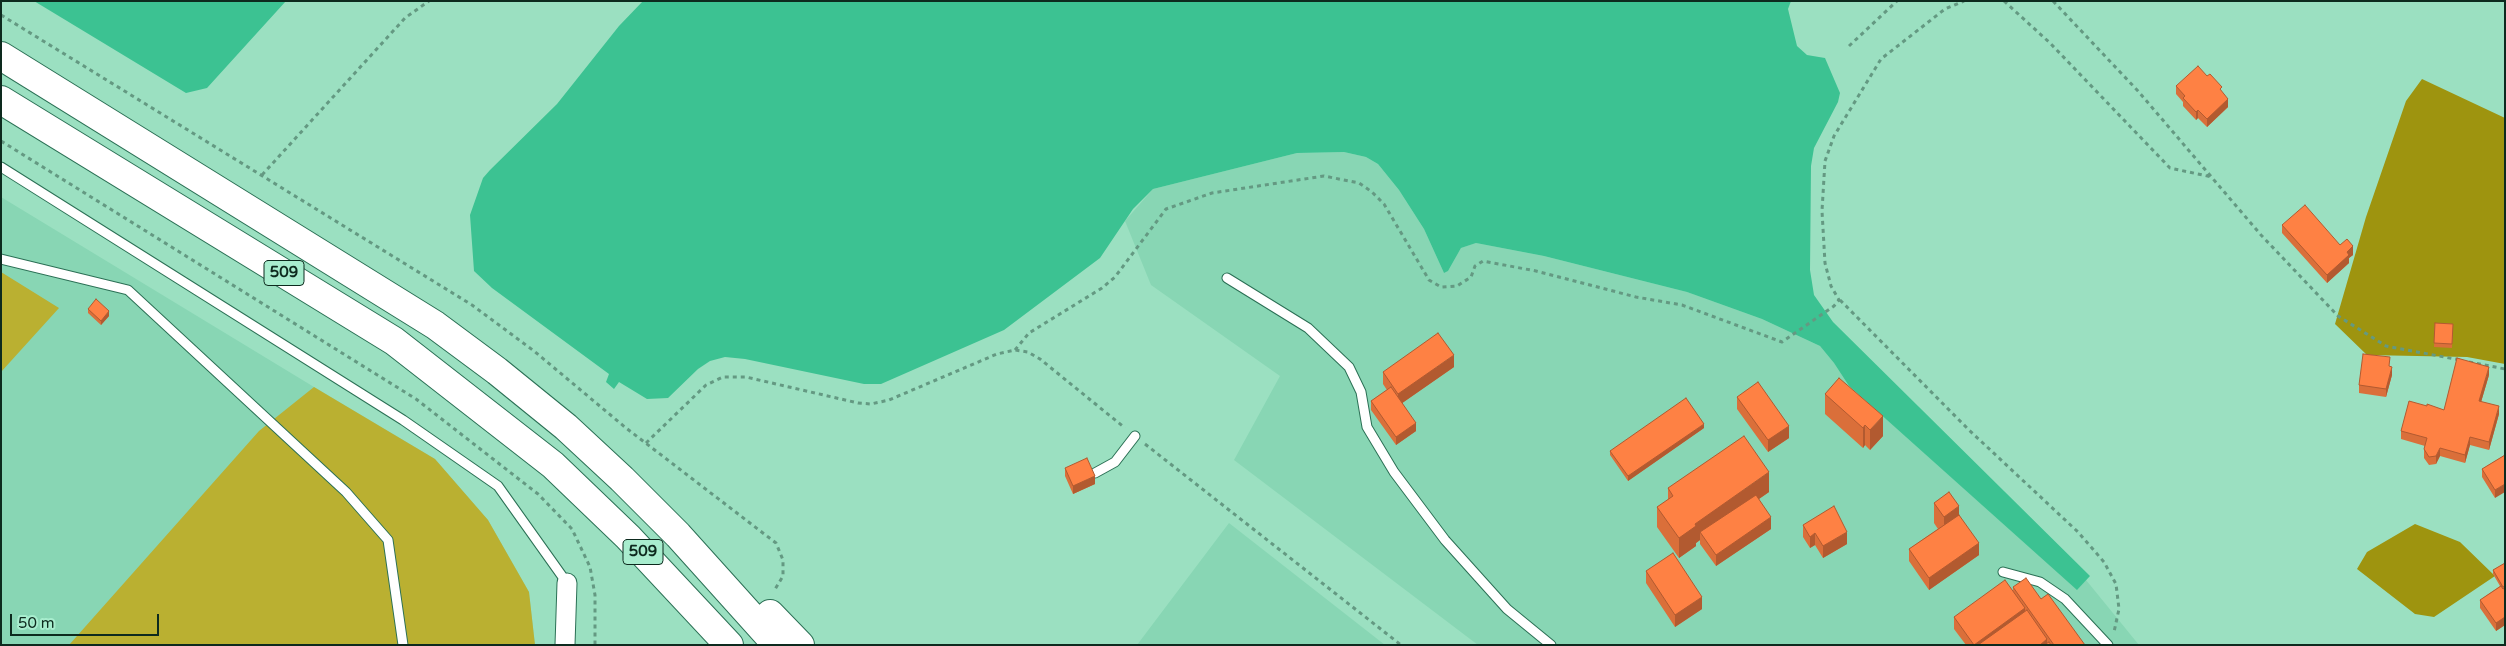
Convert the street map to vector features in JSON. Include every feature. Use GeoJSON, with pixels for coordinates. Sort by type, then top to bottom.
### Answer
{"type":"FeatureCollection","features":[{"type":"Feature","properties":{"kind":"highway","name":"509"},"geometry":{"type":"LineString","coordinates":[[1,56],[435,325],[566,427],[678,535],[777,645]]}},
{"type":"Feature","properties":{"kind":"highway","name":"509"},"geometry":{"type":"LineString","coordinates":[[1,100],[394,341],[553,465],[628,537],[729,645]]}},
{"type":"Feature","properties":{"kind":"highway","name":"509"},"geometry":{"type":"LineString","coordinates":[[678,535],[753,597],[800,645]]}},
{"type":"Feature","properties":{"kind":"street"},"geometry":{"type":"LineString","coordinates":[[565,645],[567,583]]}},
{"type":"Feature","properties":{"kind":"lane"},"geometry":{"type":"LineString","coordinates":[[1,167],[403,420],[498,486],[567,583]]}},
{"type":"Feature","properties":{"kind":"lane"},"geometry":{"type":"LineString","coordinates":[[1,259],[128,290],[346,492],[388,540],[403,632],[403,645]]}},
{"type":"Feature","properties":{"kind":"lane"},"geometry":{"type":"LineString","coordinates":[[1227,278],[1308,328],[1349,368],[1362,392],[1367,427],[1394,472],[1445,540],[1507,609],[1551,645]]}},
{"type":"Feature","properties":{"kind":"lane"},"geometry":{"type":"LineString","coordinates":[[1095,473],[1115,462],[1135,436]]}},
{"type":"Feature","properties":{"kind":"lane"},"geometry":{"type":"LineString","coordinates":[[2003,572],[2040,582],[2065,599],[2108,645]]}},
{"type":"Feature","properties":{"kind":"path"},"geometry":{"type":"LineString","coordinates":[[262,175],[404,18],[429,1]]}},
{"type":"Feature","properties":{"kind":"path"},"geometry":{"type":"LineString","coordinates":[[1849,46],[1896,1]]}},
{"type":"Feature","properties":{"kind":"path"},"geometry":{"type":"LineString","coordinates":[[1964,1],[1945,9],[1881,59],[1834,136],[1825,161],[1822,212],[1825,263],[1831,286],[1839,300],[1962,424],[2078,532],[2104,562],[2116,584],[2117,592],[2119,609],[2113,636]]}},
{"type":"Feature","properties":{"kind":"path"},"geometry":{"type":"LineString","coordinates":[[2004,1],[2050,43],[2170,168],[2212,177]]}},
{"type":"Feature","properties":{"kind":"path"},"geometry":{"type":"LineString","coordinates":[[2054,2],[2138,91],[2261,235],[2338,316],[2386,346],[2505,369]]}},
{"type":"Feature","properties":{"kind":"path"},"geometry":{"type":"LineString","coordinates":[[1,15],[472,305],[534,351],[646,443],[776,543],[784,560],[783,576],[772,596]]}},
{"type":"Feature","properties":{"kind":"path"},"geometry":{"type":"LineString","coordinates":[[1015,350],[1029,333],[1102,288],[1115,277],[1166,209],[1212,193],[1324,176],[1359,183],[1372,192],[1384,204],[1429,280],[1441,287],[1457,286],[1471,277],[1475,266],[1483,261],[1636,297],[1682,304],[1782,342],[1834,306],[1839,300]]}},
{"type":"Feature","properties":{"kind":"path"},"geometry":{"type":"LineString","coordinates":[[646,443],[706,385],[723,377],[746,377],[858,403],[871,404],[889,400],[996,354],[1015,350],[1028,352],[1040,359],[1401,645]]}},
{"type":"Feature","properties":{"kind":"shaded area"},"geometry":{"type":"Polygon","coordinates":[[[34,1],[286,1],[207,88],[186,93],[34,1]]]}},
{"type":"Feature","properties":{"kind":"shaded area"},"geometry":{"type":"Polygon","coordinates":[[[643,1],[1791,1],[1788,9],[1797,46],[1807,55],[1825,58],[1840,93],[1838,102],[1814,148],[1811,166],[1810,270],[1814,295],[1833,322],[2090,576],[2077,590],[1849,386],[1820,346],[1762,319],[1687,292],[1544,256],[1476,243],[1461,248],[1448,271],[1444,273],[1424,229],[1399,190],[1378,164],[1366,157],[1344,152],[1297,153],[1153,189],[1133,209],[1100,258],[1004,330],[881,384],[864,384],[745,359],[725,357],[710,361],[698,369],[668,398],[647,399],[619,382],[614,389],[606,382],[609,374],[492,288],[474,271],[470,215],[483,178],[557,104],[619,26],[643,1]]]}},
{"type":"Feature","properties":{"kind":"shaded area"},"geometry":{"type":"Polygon","coordinates":[[[2422,79],[2505,118],[2505,364],[2467,357],[2367,355],[2335,324],[2366,217],[2406,101],[2422,79]]]}},
{"type":"Feature","properties":{"kind":"shaded area"},"geometry":{"type":"Polygon","coordinates":[[[1344,152],[1366,157],[1378,164],[1399,190],[1424,229],[1444,273],[1448,271],[1461,248],[1476,243],[1544,256],[1687,292],[1762,319],[1820,346],[1849,386],[2077,589],[2086,580],[2139,645],[1478,645],[1234,460],[1280,376],[1151,285],[1125,221],[1153,189],[1297,153],[1344,152]]]}},
{"type":"Feature","properties":{"kind":"shaded area"},"geometry":{"type":"Polygon","coordinates":[[[1,197],[435,459],[488,520],[529,592],[535,645],[1,645],[1,197]]]}},
{"type":"Feature","properties":{"kind":"shaded area"},"geometry":{"type":"Polygon","coordinates":[[[1,272],[59,308],[1,372],[1,272]]]}},
{"type":"Feature","properties":{"kind":"shaded area"},"geometry":{"type":"Polygon","coordinates":[[[314,387],[435,459],[488,520],[529,592],[535,645],[69,645],[259,431],[314,387]]]}},
{"type":"Feature","properties":{"kind":"shaded area"},"geometry":{"type":"Polygon","coordinates":[[[1229,523],[1385,645],[1137,645],[1229,523]]]}},
{"type":"Feature","properties":{"kind":"shaded area"},"geometry":{"type":"Polygon","coordinates":[[[2415,524],[2460,542],[2495,576],[2434,617],[2415,614],[2357,569],[2367,552],[2415,524]]]}},
{"type":"Feature","properties":{"kind":"building"},"geometry":{"type":"Polygon","coordinates":[[[2198,66],[2207,76],[2210,74],[2222,87],[2220,89],[2228,99],[2207,119],[2198,110],[2196,112],[2183,98],[2185,96],[2176,86],[2198,66]]]}},
{"type":"Feature","properties":{"kind":"building"},"geometry":{"type":"Polygon","coordinates":[[[2305,205],[2340,245],[2347,239],[2353,246],[2347,252],[2349,255],[2327,275],[2282,225],[2305,205]]]}},
{"type":"Feature","properties":{"kind":"building"},"geometry":{"type":"Polygon","coordinates":[[[96,299],[109,311],[101,321],[88,309],[96,299]]]}},
{"type":"Feature","properties":{"kind":"building"},"geometry":{"type":"Polygon","coordinates":[[[2435,323],[2453,324],[2452,344],[2434,343],[2435,323]]]}},
{"type":"Feature","properties":{"kind":"building"},"geometry":{"type":"Polygon","coordinates":[[[1438,333],[1454,355],[1398,394],[1383,372],[1438,333]]]}},
{"type":"Feature","properties":{"kind":"building"},"geometry":{"type":"Polygon","coordinates":[[[2363,354],[2390,357],[2389,366],[2392,367],[2386,389],[2359,385],[2363,354]]]}},
{"type":"Feature","properties":{"kind":"building"},"geometry":{"type":"Polygon","coordinates":[[[2457,358],[2489,367],[2479,401],[2499,406],[2489,442],[2470,437],[2465,455],[2440,448],[2436,456],[2429,457],[2424,449],[2427,438],[2401,431],[2409,401],[2427,406],[2427,404],[2444,410],[2457,358]]]}},
{"type":"Feature","properties":{"kind":"building"},"geometry":{"type":"Polygon","coordinates":[[[1839,378],[1883,416],[1870,430],[1865,425],[1863,428],[1825,394],[1839,378]]]}},
{"type":"Feature","properties":{"kind":"building"},"geometry":{"type":"Polygon","coordinates":[[[1758,382],[1789,426],[1768,440],[1737,397],[1758,382]]]}},
{"type":"Feature","properties":{"kind":"building"},"geometry":{"type":"Polygon","coordinates":[[[1391,387],[1416,423],[1396,437],[1371,401],[1391,387]]]}},
{"type":"Feature","properties":{"kind":"building"},"geometry":{"type":"Polygon","coordinates":[[[1686,398],[1704,424],[1628,476],[1610,451],[1686,398]]]}},
{"type":"Feature","properties":{"kind":"building"},"geometry":{"type":"Polygon","coordinates":[[[1744,436],[1769,472],[1695,524],[1696,526],[1679,538],[1657,507],[1673,496],[1668,488],[1744,436]]]}},
{"type":"Feature","properties":{"kind":"building"},"geometry":{"type":"Polygon","coordinates":[[[2505,455],[2505,484],[2495,490],[2482,469],[2505,455]]]}},
{"type":"Feature","properties":{"kind":"building"},"geometry":{"type":"Polygon","coordinates":[[[1087,458],[1095,476],[1073,486],[1065,468],[1087,458]]]}},
{"type":"Feature","properties":{"kind":"building"},"geometry":{"type":"Polygon","coordinates":[[[1949,492],[1959,506],[1944,517],[1934,503],[1949,492]]]}},
{"type":"Feature","properties":{"kind":"building"},"geometry":{"type":"Polygon","coordinates":[[[1756,495],[1771,517],[1716,555],[1700,532],[1756,495]]]}},
{"type":"Feature","properties":{"kind":"building"},"geometry":{"type":"Polygon","coordinates":[[[1834,506],[1847,532],[1823,546],[1815,533],[1810,537],[1803,525],[1834,506]]]}},
{"type":"Feature","properties":{"kind":"building"},"geometry":{"type":"Polygon","coordinates":[[[1959,515],[1979,543],[1929,578],[1909,549],[1959,515]]]}},
{"type":"Feature","properties":{"kind":"building"},"geometry":{"type":"Polygon","coordinates":[[[1673,553],[1702,597],[1675,615],[1646,571],[1673,553]]]}},
{"type":"Feature","properties":{"kind":"building"},"geometry":{"type":"Polygon","coordinates":[[[2505,563],[2505,586],[2503,587],[2493,570],[2505,563]]]}},
{"type":"Feature","properties":{"kind":"building"},"geometry":{"type":"Polygon","coordinates":[[[2026,578],[2041,599],[2048,594],[2085,645],[2054,645],[2013,587],[2026,578]]]}},
{"type":"Feature","properties":{"kind":"building"},"geometry":{"type":"Polygon","coordinates":[[[2005,580],[2025,608],[1974,645],[1954,617],[2005,580]]]}},
{"type":"Feature","properties":{"kind":"building"},"geometry":{"type":"Polygon","coordinates":[[[2501,586],[2503,589],[2505,588],[2505,617],[2496,623],[2480,600],[2501,586]]]}},
{"type":"Feature","properties":{"kind":"building"},"geometry":{"type":"Polygon","coordinates":[[[2027,610],[2047,639],[2040,645],[1978,645],[2027,610]]]}}]}
